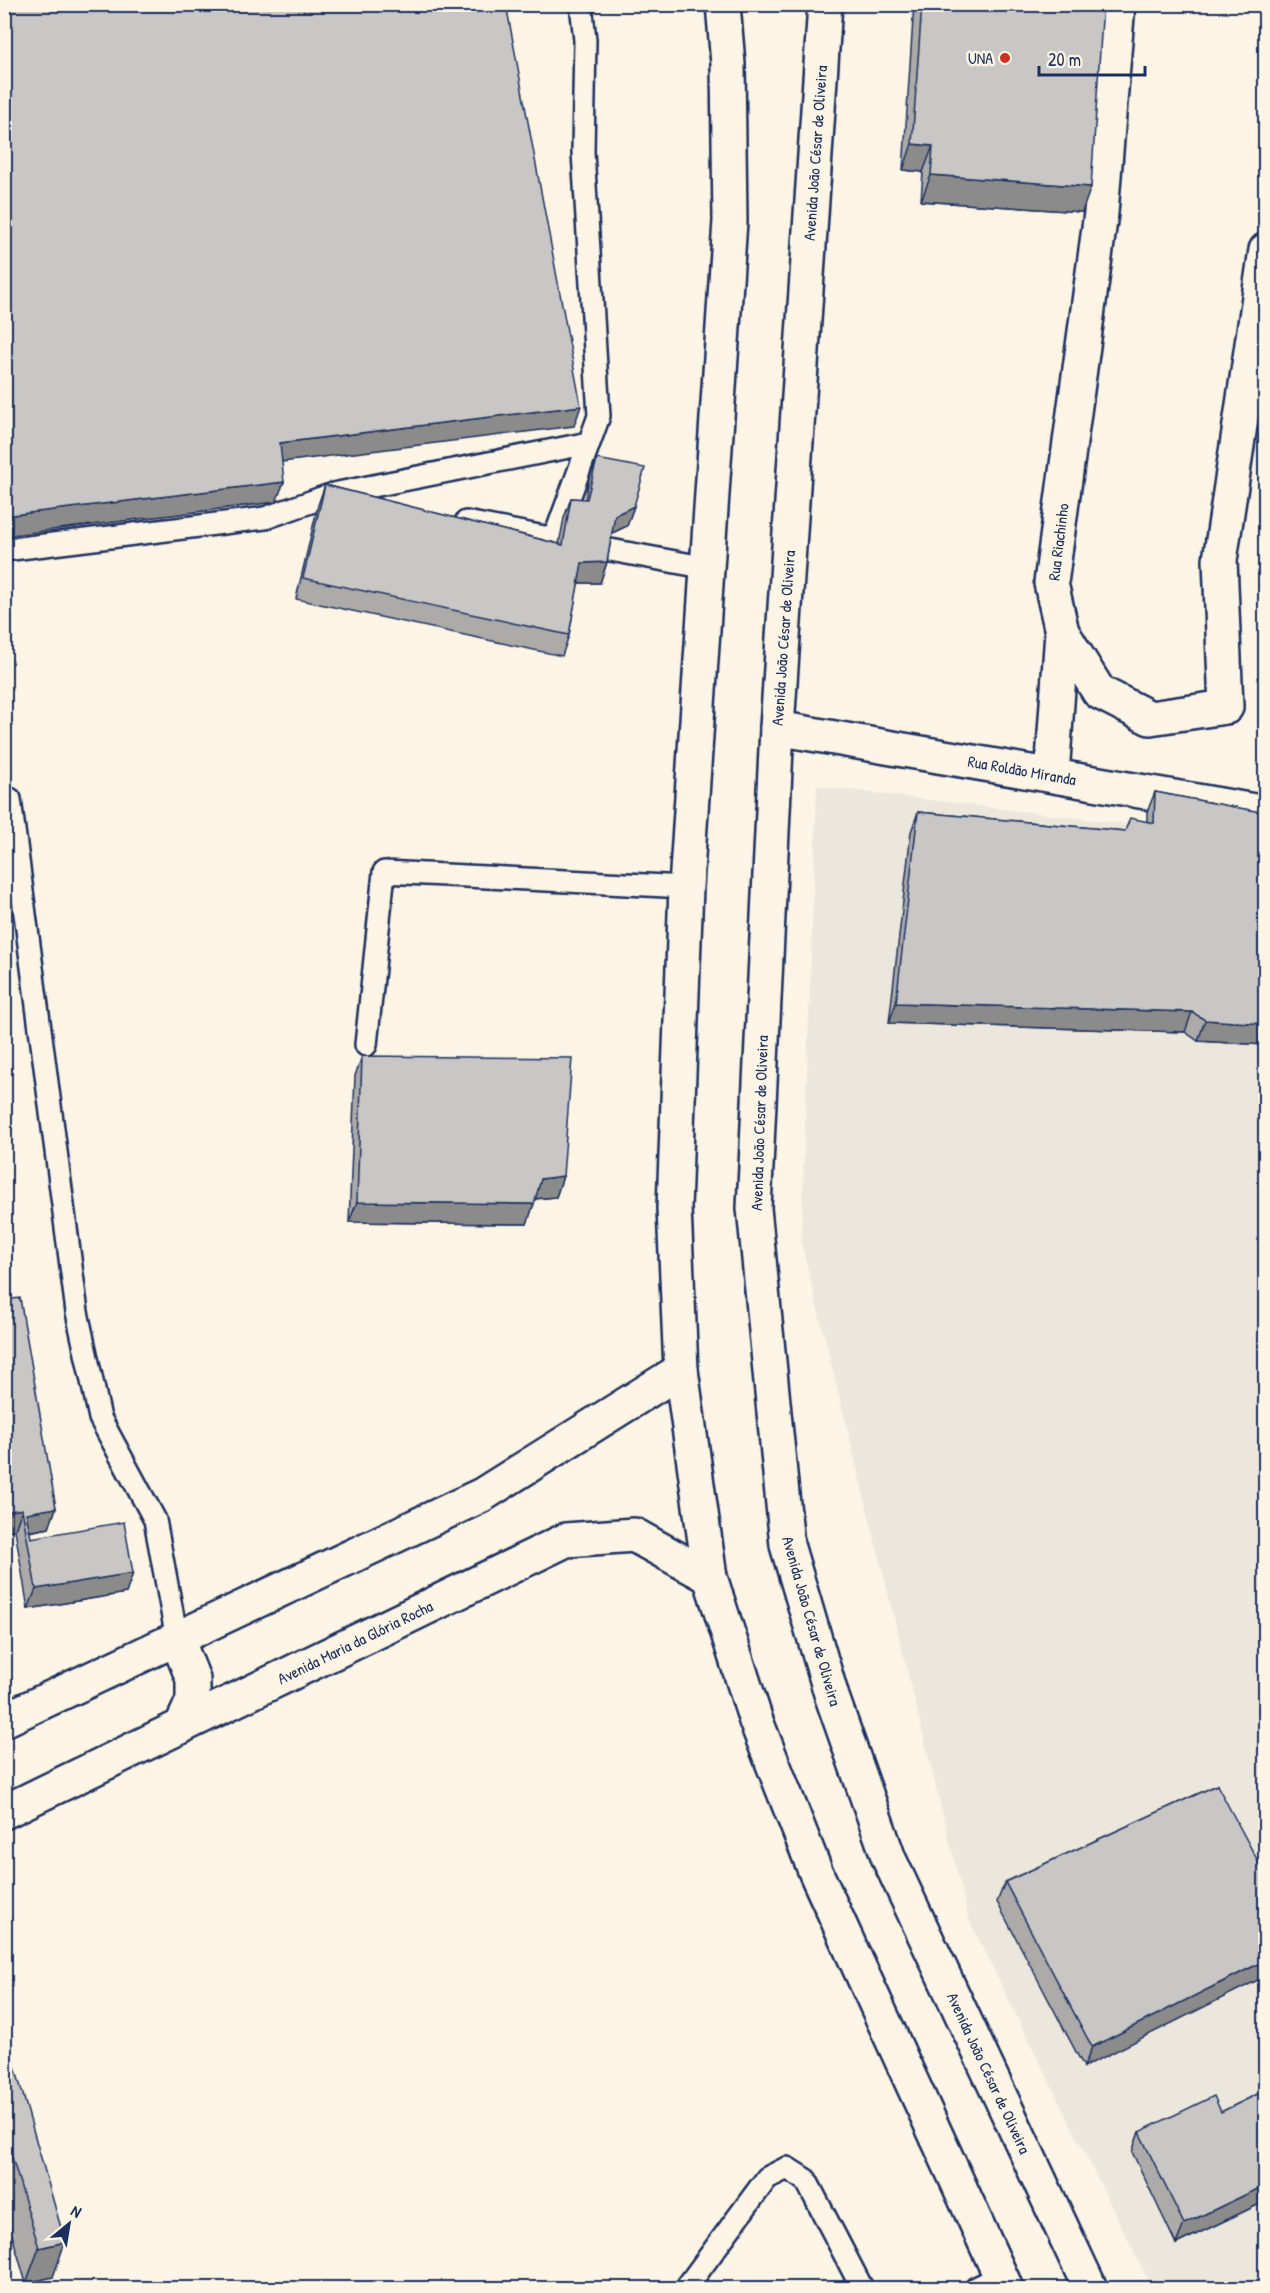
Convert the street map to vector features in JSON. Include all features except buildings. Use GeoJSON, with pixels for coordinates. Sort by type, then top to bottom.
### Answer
{"type":"FeatureCollection","features":[{"type":"Feature","properties":{"kind":"main road"},"geometry":{"type":"LineString","coordinates":[[723,4],[728,64],[730,221],[686,887],[674,1208],[681,1370],[710,1577],[756,1721],[816,1873],[994,2284]]}},
{"type":"Feature","properties":{"kind":"main road","name":"Avenida João César de Oliveira"},"geometry":{"type":"LineString","coordinates":[[825,4],[777,728],[754,1208],[787,1545],[832,1697],[889,1859],[1090,2289]]}},
{"type":"Feature","properties":{"kind":"main road","name":"Rua Riachinho"},"geometry":{"type":"LineString","coordinates":[[1118,4],[1101,213],[1051,583],[1062,632],[1099,692],[1150,718],[1226,707],[1220,561],[1266,250]]}},
{"type":"Feature","properties":{"kind":"main road"},"geometry":{"type":"LineString","coordinates":[[1052,775],[1062,632]]}},
{"type":"Feature","properties":{"kind":"main road","name":"Rua Roldão Miranda"},"geometry":{"type":"LineString","coordinates":[[777,728],[1266,813]]}},
{"type":"Feature","properties":{"kind":"main road"},"geometry":{"type":"LineString","coordinates":[[4,1720],[482,1495],[681,1370]]}},
{"type":"Feature","properties":{"kind":"main road","name":"Avenida Maria da Glória Rocha"},"geometry":{"type":"LineString","coordinates":[[4,1812],[566,1540],[634,1535],[710,1577]]}},
{"type":"Feature","properties":{"kind":"main road"},"geometry":{"type":"LineString","coordinates":[[177,1639],[193,1679],[193,1701],[181,1727]]}},
{"type":"Feature","properties":{"kind":"lane"},"geometry":{"type":"LineString","coordinates":[[444,517],[557,539],[599,416],[583,152],[585,40],[581,4]]}},
{"type":"Feature","properties":{"kind":"lane"},"geometry":{"type":"LineString","coordinates":[[4,550],[265,518],[333,494],[589,443]]}},
{"type":"Feature","properties":{"kind":"lane"},"geometry":{"type":"LineString","coordinates":[[333,494],[377,503]]}},
{"type":"Feature","properties":{"kind":"lane"},"geometry":{"type":"LineString","coordinates":[[605,549],[708,568]]}},
{"type":"Feature","properties":{"kind":"lane"},"geometry":{"type":"LineString","coordinates":[[10,798],[77,1312],[100,1418],[155,1520],[177,1639]]}},
{"type":"Feature","properties":{"kind":"lane"},"geometry":{"type":"LineString","coordinates":[[366,1045],[384,872],[686,887]]}},
{"type":"Feature","properties":{"kind":"lane"},"geometry":{"type":"LineString","coordinates":[[686,2289],[767,2178],[787,2168],[806,2180],[862,2289]]}},
{"type":"Feature","properties":{"kind":"shaded area"},"geometry":{"type":"Polygon","coordinates":[[[817,786],[1265,841],[1265,2288],[1152,2288],[969,1920],[801,1242],[817,786]]]}},
{"type":"Feature","properties":{"kind":"place","name":"UNA"},"geometry":{"type":"Point","coordinates":[1005,58]}}]}
